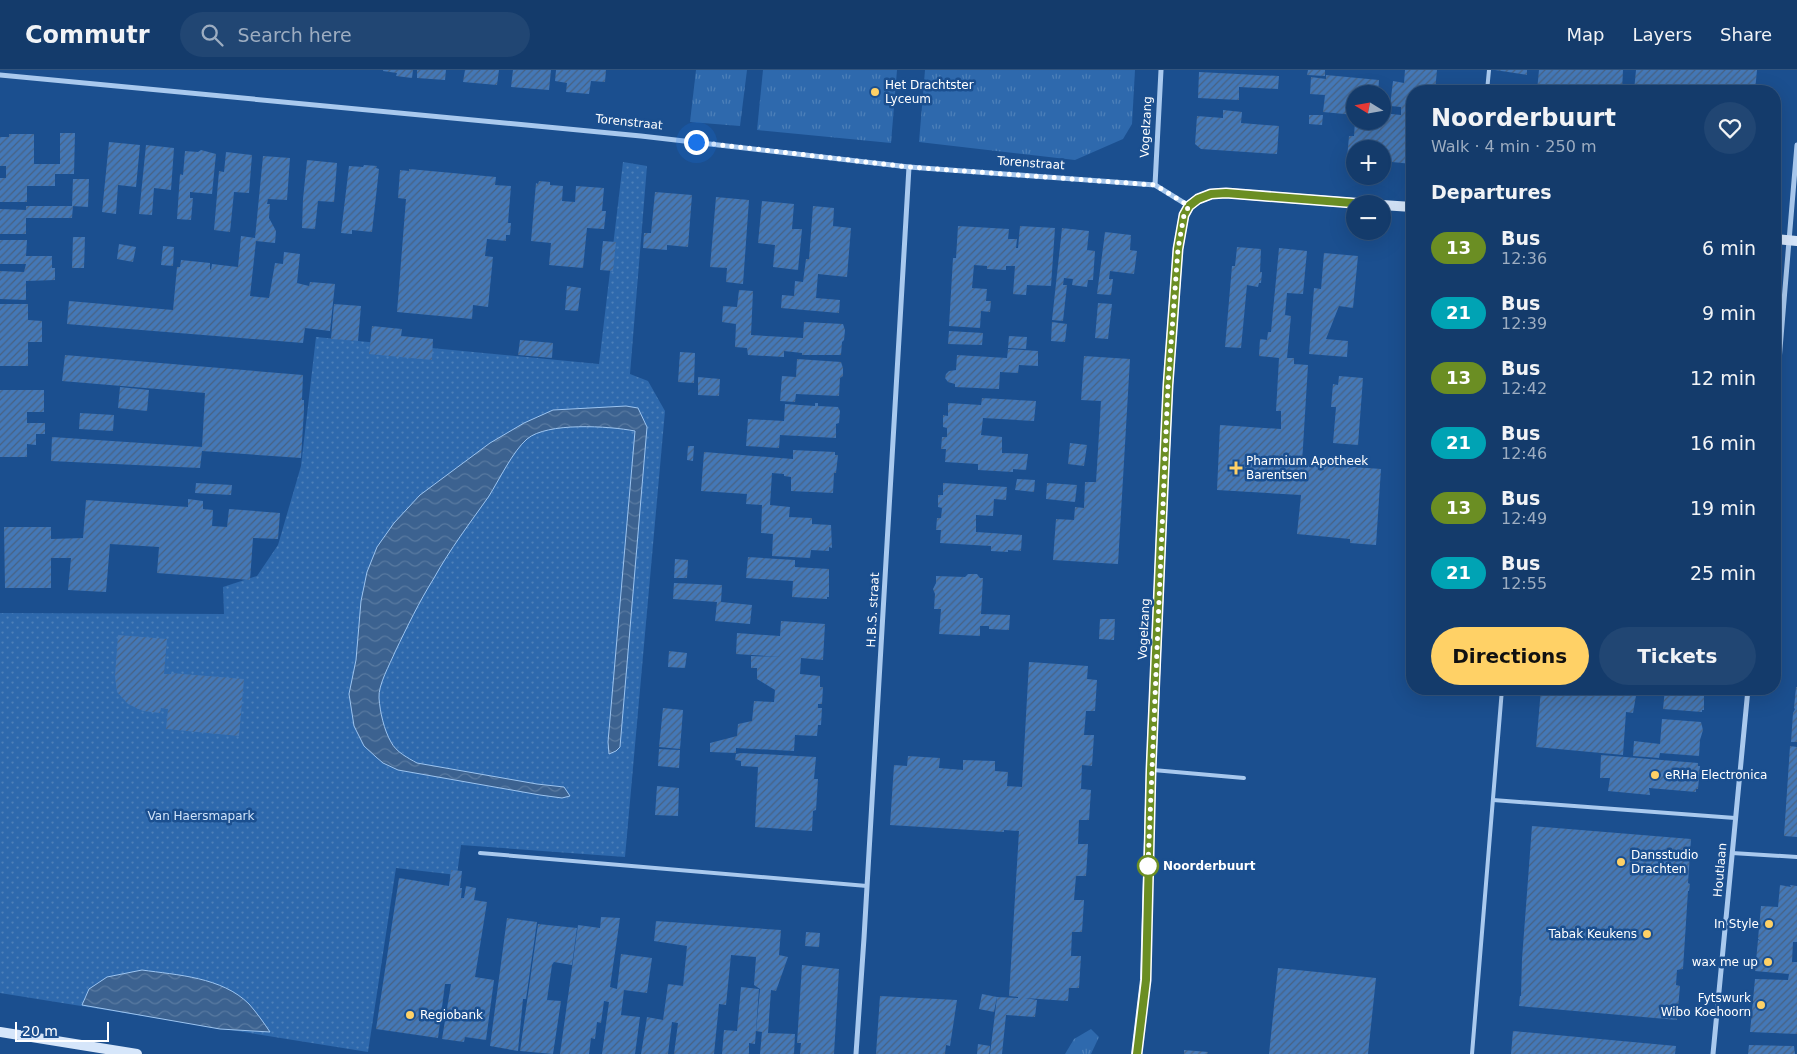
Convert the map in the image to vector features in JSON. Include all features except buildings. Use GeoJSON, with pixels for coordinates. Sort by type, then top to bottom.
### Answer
{"type":"FeatureCollection","features":[{"type":"Feature","properties":{"kind":"street","name":"Vogelzang"},"geometry":{"type":"LineString","coordinates":[[1155,185],[1161,70]]}},
{"type":"Feature","properties":{"kind":"street","name":"Torenstraat"},"geometry":{"type":"LineString","coordinates":[[0,75],[641,136],[909,167],[1155,185],[1189,206]]}},
{"type":"Feature","properties":{"kind":"street"},"geometry":{"type":"LineString","coordinates":[[1781,353],[1793,240],[1797,145]]}},
{"type":"Feature","properties":{"kind":"street","name":"H.B.S. straat"},"geometry":{"type":"LineString","coordinates":[[856,1054],[909,167]]}},
{"type":"Feature","properties":{"kind":"street"},"geometry":{"type":"LineString","coordinates":[[1189,206],[1198,199],[1211,194],[1226,193],[1346,202]]}},
{"type":"Feature","properties":{"kind":"street","name":"Vogelzang"},"geometry":{"type":"LineString","coordinates":[[1136,1054],[1146,980],[1151,770],[1168,385],[1178,249],[1184,215],[1189,206]]}},
{"type":"Feature","properties":{"kind":"street"},"geometry":{"type":"LineString","coordinates":[[1391,206],[1406,207]]}},
{"type":"Feature","properties":{"kind":"street","name":"Houtlaan"},"geometry":{"type":"LineString","coordinates":[[1713,1054],[1747,695]]}},
{"type":"Feature","properties":{"kind":"street"},"geometry":{"type":"LineString","coordinates":[[0,1032],[137,1054]]}},
{"type":"Feature","properties":{"kind":"lane"},"geometry":{"type":"LineString","coordinates":[[1488,85],[1489,70]]}},
{"type":"Feature","properties":{"kind":"lane"},"geometry":{"type":"LineString","coordinates":[[1472,1054],[1502,695]]}},
{"type":"Feature","properties":{"kind":"lane"},"geometry":{"type":"LineString","coordinates":[[1151,770],[1244,778]]}},
{"type":"Feature","properties":{"kind":"lane"},"geometry":{"type":"LineString","coordinates":[[1493,800],[1735,818]]}},
{"type":"Feature","properties":{"kind":"lane"},"geometry":{"type":"LineString","coordinates":[[480,853],[867,886]]}},
{"type":"Feature","properties":{"kind":"lane"},"geometry":{"type":"LineString","coordinates":[[1732,853],[1797,857]]}},
{"type":"Feature","properties":{"kind":"green space"},"geometry":{"type":"Polygon","coordinates":[[[696,70],[747,70],[740,126],[690,122],[696,70]]]}},
{"type":"Feature","properties":{"kind":"green space"},"geometry":{"type":"Polygon","coordinates":[[[763,70],[897,70],[891,143],[757,130],[763,70]]]}},
{"type":"Feature","properties":{"kind":"green space"},"geometry":{"type":"Polygon","coordinates":[[[925,70],[1135,70],[1132,124],[1123,139],[1075,160],[919,142],[925,70]]]}},
{"type":"Feature","properties":{"kind":"green space","name":"Van Haersmapark"},"geometry":{"type":"Polygon","coordinates":[[[623,162],[647,166],[630,374],[648,381],[665,411],[625,857],[461,845],[457,875],[396,868],[368,1052],[0,993],[0,613],[224,614],[223,587],[257,576],[278,545],[301,466],[316,337],[599,364],[623,162]]]}},
{"type":"Feature","properties":{"kind":"green space"},"geometry":{"type":"Polygon","coordinates":[[[1091,1029],[1099,1037],[1091,1054],[1065,1054],[1074,1039],[1091,1029]]]}},
{"type":"Feature","properties":{"kind":"water"},"geometry":{"type":"Polygon","coordinates":[[[626,406],[638,408],[647,427],[620,747],[609,754],[608,742],[635,431],[595,427],[563,428],[549,430],[527,439],[511,458],[489,496],[460,536],[423,596],[385,675],[380,687],[379,698],[386,732],[393,746],[417,763],[564,787],[570,796],[562,798],[540,795],[398,770],[383,763],[364,746],[354,726],[349,694],[356,660],[361,601],[367,572],[377,547],[394,523],[420,495],[490,443],[524,423],[553,410],[626,406]]]}},
{"type":"Feature","properties":{"kind":"water"},"geometry":{"type":"Polygon","coordinates":[[[142,970],[198,979],[226,988],[249,1004],[270,1032],[220,1029],[82,1005],[89,989],[107,977],[142,970]]]}},
{"type":"Feature","properties":{"kind":"bus line","name":"13"},"geometry":{"type":"LineString","coordinates":[[1137,1054],[1146,980],[1151,770],[1168,385],[1178,249],[1184,215],[1189,206],[1198,199],[1211,194],[1226,193],[1346,202]]}},
{"type":"Feature","properties":{"kind":"place","name":"Het Drachtster Lyceum"},"geometry":{"type":"Point","coordinates":[875,92]}},
{"type":"Feature","properties":{"kind":"place","name":"Pharmium Apotheek Barentsen"},"geometry":{"type":"Point","coordinates":[1236,468]}},
{"type":"Feature","properties":{"kind":"place","name":"eRHa Electronica"},"geometry":{"type":"Point","coordinates":[1655,775]}},
{"type":"Feature","properties":{"kind":"place","name":"Dansstudio Drachten"},"geometry":{"type":"Point","coordinates":[1621,862]}},
{"type":"Feature","properties":{"kind":"place","name":"Noorderbuurt"},"geometry":{"type":"Point","coordinates":[1148,866]}},
{"type":"Feature","properties":{"kind":"place","name":"In Style"},"geometry":{"type":"Point","coordinates":[1769,924]}},
{"type":"Feature","properties":{"kind":"place","name":"Tabak Keukens"},"geometry":{"type":"Point","coordinates":[1647,934]}},
{"type":"Feature","properties":{"kind":"place","name":"wax me up"},"geometry":{"type":"Point","coordinates":[1768,962]}},
{"type":"Feature","properties":{"kind":"place","name":"Fytswurk Wibo Koehoorn"},"geometry":{"type":"Point","coordinates":[1761,1005]}},
{"type":"Feature","properties":{"kind":"place","name":"Regiobank"},"geometry":{"type":"Point","coordinates":[410,1015]}},
{"type":"Feature","properties":{"kind":"route"},"geometry":{"type":"LineString","coordinates":[[696,142],[909,167],[1155,185],[1189,206],[1184,215],[1178,249],[1168,385],[1148,866]]}}]}
